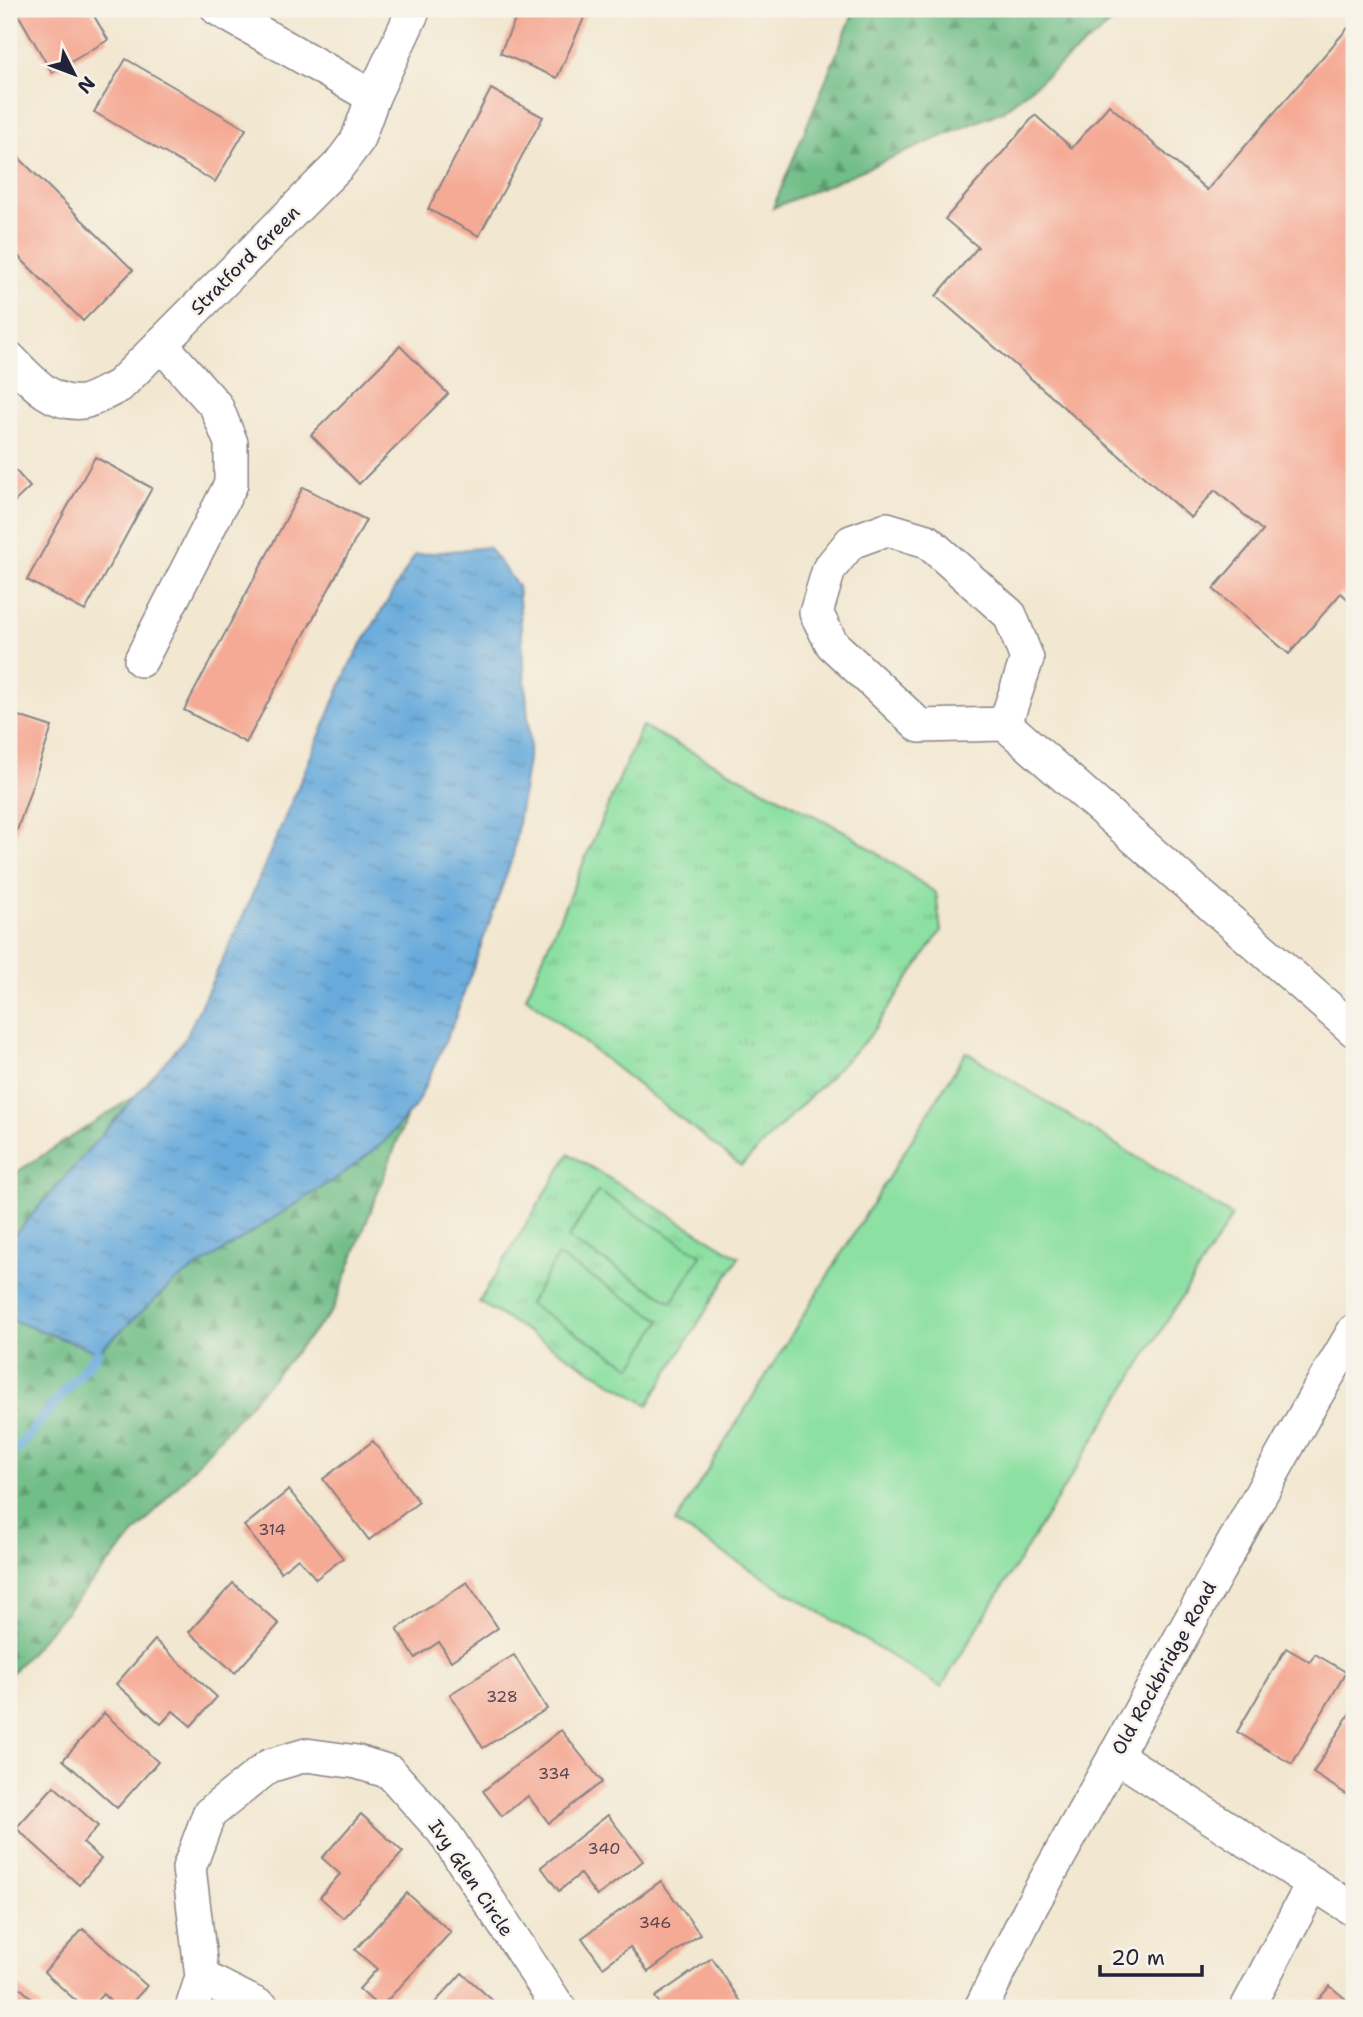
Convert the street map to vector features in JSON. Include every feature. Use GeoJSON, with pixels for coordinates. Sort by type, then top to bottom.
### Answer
{"type":"FeatureCollection","features":[{"type":"Feature","properties":{"kind":"street"},"geometry":{"type":"LineString","coordinates":[[218,9],[373,97]]}},
{"type":"Feature","properties":{"kind":"street","name":"Stratford Green"},"geometry":{"type":"LineString","coordinates":[[9,358],[37,387],[62,400],[84,402],[119,386],[339,165],[357,141],[373,97],[414,9]]}},
{"type":"Feature","properties":{"kind":"street"},"geometry":{"type":"LineString","coordinates":[[141,660],[231,484],[231,443],[216,406],[161,344]]}},
{"type":"Feature","properties":{"kind":"street"},"geometry":{"type":"LineString","coordinates":[[1004,724],[1027,659],[1010,615],[927,541],[887,529],[850,542],[829,569],[816,613],[832,644],[920,726],[1004,724],[1354,1030]]}},
{"type":"Feature","properties":{"kind":"street","name":"Old Rockbridge Road"},"geometry":{"type":"LineString","coordinates":[[981,2008],[1032,1905],[1305,1414],[1354,1331]]}},
{"type":"Feature","properties":{"kind":"street","name":"Ivy Glen Circle"},"geometry":{"type":"LineString","coordinates":[[197,1993],[189,1868],[209,1814],[269,1766],[306,1755],[357,1762],[390,1772],[443,1831],[559,2008]]}},
{"type":"Feature","properties":{"kind":"street"},"geometry":{"type":"LineString","coordinates":[[1115,1755],[1354,1910]]}},
{"type":"Feature","properties":{"kind":"street"},"geometry":{"type":"LineString","coordinates":[[1247,2008],[1313,1883]]}},
{"type":"Feature","properties":{"kind":"street"},"geometry":{"type":"LineString","coordinates":[[197,1993],[263,2008]]}},
{"type":"Feature","properties":{"kind":"green space"},"geometry":{"type":"Polygon","coordinates":[[[855,9],[1129,9],[1003,111],[773,208],[855,9]]]}},
{"type":"Feature","properties":{"kind":"green space"},"geometry":{"type":"Polygon","coordinates":[[[642,726],[846,832],[936,893],[941,931],[868,1038],[741,1166],[526,997],[642,726]]]}},
{"type":"Feature","properties":{"kind":"green space"},"geometry":{"type":"Polygon","coordinates":[[[505,858],[333,1310],[9,1676],[9,1177],[505,858]]]}},
{"type":"Feature","properties":{"kind":"green space"},"geometry":{"type":"Polygon","coordinates":[[[966,1052],[1232,1216],[941,1687],[675,1523],[966,1052]]]}},
{"type":"Feature","properties":{"kind":"green space"},"geometry":{"type":"Polygon","coordinates":[[[569,1154],[739,1257],[648,1405],[479,1302],[569,1154]]]}},
{"type":"Feature","properties":{"kind":"green space"},"geometry":{"type":"Polygon","coordinates":[[[598,1191],[701,1255],[672,1302],[568,1239],[598,1191]]]}},
{"type":"Feature","properties":{"kind":"green space"},"geometry":{"type":"Polygon","coordinates":[[[558,1256],[661,1320],[632,1367],[529,1304],[558,1256]]]}},
{"type":"Feature","properties":{"kind":"water"},"geometry":{"type":"Polygon","coordinates":[[[488,547],[518,586],[530,746],[513,856],[453,1024],[417,1104],[384,1142],[344,1173],[173,1283],[98,1352],[9,1319],[9,1241],[185,1039],[244,914],[350,664],[415,555],[488,547]]]}},
{"type":"Feature","properties":{"kind":"building"},"geometry":{"type":"Polygon","coordinates":[[[15,9],[90,9],[108,40],[52,73],[15,9]]]}},
{"type":"Feature","properties":{"kind":"building"},"geometry":{"type":"Polygon","coordinates":[[[520,9],[588,9],[557,78],[500,53],[520,9]]]}},
{"type":"Feature","properties":{"kind":"building"},"geometry":{"type":"Polygon","coordinates":[[[1354,21],[1354,605],[1341,593],[1289,654],[1213,589],[1263,531],[1215,490],[1191,518],[936,296],[978,247],[945,219],[1035,115],[1072,148],[1109,105],[1207,190],[1354,21]]]}},
{"type":"Feature","properties":{"kind":"building"},"geometry":{"type":"Polygon","coordinates":[[[126,59],[246,129],[215,182],[94,112],[126,59]]]}},
{"type":"Feature","properties":{"kind":"building"},"geometry":{"type":"Polygon","coordinates":[[[491,89],[543,117],[479,236],[428,209],[491,89]]]}},
{"type":"Feature","properties":{"kind":"building"},"geometry":{"type":"Polygon","coordinates":[[[9,148],[133,270],[83,321],[9,247],[9,148]]]}},
{"type":"Feature","properties":{"kind":"building"},"geometry":{"type":"Polygon","coordinates":[[[400,346],[448,394],[359,484],[311,435],[400,346]]]}},
{"type":"Feature","properties":{"kind":"building"},"geometry":{"type":"Polygon","coordinates":[[[95,457],[152,488],[85,611],[27,580],[95,457]]]}},
{"type":"Feature","properties":{"kind":"building"},"geometry":{"type":"Polygon","coordinates":[[[9,463],[30,487],[9,507],[9,463]]]}},
{"type":"Feature","properties":{"kind":"building"},"geometry":{"type":"Polygon","coordinates":[[[303,487],[366,520],[246,743],[184,710],[303,487]]]}},
{"type":"Feature","properties":{"kind":"building"},"geometry":{"type":"Polygon","coordinates":[[[9,713],[52,727],[9,854],[9,713]]]}},
{"type":"Feature","properties":{"kind":"building"},"geometry":{"type":"Polygon","coordinates":[[[373,1441],[419,1502],[369,1540],[323,1479],[373,1441]]]}},
{"type":"Feature","properties":{"kind":"building"},"geometry":{"type":"Polygon","coordinates":[[[289,1490],[343,1558],[316,1579],[298,1558],[281,1572],[244,1526],[289,1490]]]}},
{"type":"Feature","properties":{"kind":"building"},"geometry":{"type":"Polygon","coordinates":[[[467,1582],[498,1628],[451,1661],[439,1642],[415,1658],[397,1629],[467,1582]]]}},
{"type":"Feature","properties":{"kind":"building"},"geometry":{"type":"Polygon","coordinates":[[[233,1583],[279,1624],[235,1673],[189,1632],[233,1583]]]}},
{"type":"Feature","properties":{"kind":"building"},"geometry":{"type":"Polygon","coordinates":[[[155,1640],[217,1697],[191,1726],[173,1711],[161,1724],[116,1684],[155,1640]]]}},
{"type":"Feature","properties":{"kind":"building"},"geometry":{"type":"Polygon","coordinates":[[[1286,1648],[1310,1662],[1315,1654],[1346,1672],[1292,1764],[1237,1732],[1286,1648]]]}},
{"type":"Feature","properties":{"kind":"building"},"geometry":{"type":"Polygon","coordinates":[[[514,1655],[547,1709],[483,1748],[450,1694],[514,1655]]]}},
{"type":"Feature","properties":{"kind":"building"},"geometry":{"type":"Polygon","coordinates":[[[1354,1706],[1354,1799],[1313,1773],[1354,1706]]]}},
{"type":"Feature","properties":{"kind":"building"},"geometry":{"type":"Polygon","coordinates":[[[104,1713],[158,1762],[117,1808],[63,1760],[104,1713]]]}},
{"type":"Feature","properties":{"kind":"building"},"geometry":{"type":"Polygon","coordinates":[[[561,1730],[602,1782],[549,1823],[528,1796],[502,1816],[483,1791],[561,1730]]]}},
{"type":"Feature","properties":{"kind":"building"},"geometry":{"type":"Polygon","coordinates":[[[54,1786],[98,1826],[83,1843],[101,1859],[79,1885],[16,1828],[54,1786]]]}},
{"type":"Feature","properties":{"kind":"building"},"geometry":{"type":"Polygon","coordinates":[[[361,1814],[403,1852],[343,1918],[320,1897],[340,1874],[322,1858],[361,1814]]]}},
{"type":"Feature","properties":{"kind":"building"},"geometry":{"type":"Polygon","coordinates":[[[608,1815],[643,1861],[597,1896],[580,1874],[559,1891],[541,1867],[608,1815]]]}},
{"type":"Feature","properties":{"kind":"building"},"geometry":{"type":"Polygon","coordinates":[[[661,1881],[700,1934],[648,1972],[630,1947],[603,1967],[582,1938],[661,1881]]]}},
{"type":"Feature","properties":{"kind":"building"},"geometry":{"type":"Polygon","coordinates":[[[407,1893],[451,1932],[380,2008],[359,1989],[377,1969],[355,1950],[407,1893]]]}},
{"type":"Feature","properties":{"kind":"building"},"geometry":{"type":"Polygon","coordinates":[[[83,1929],[147,1986],[127,2008],[117,2008],[103,1994],[90,2008],[84,2008],[44,1972],[83,1929]]]}},
{"type":"Feature","properties":{"kind":"building"},"geometry":{"type":"Polygon","coordinates":[[[712,1958],[745,2008],[663,2008],[655,1997],[712,1958]]]}},
{"type":"Feature","properties":{"kind":"building"},"geometry":{"type":"Polygon","coordinates":[[[462,1973],[501,2008],[430,2008],[462,1973]]]}},
{"type":"Feature","properties":{"kind":"building"},"geometry":{"type":"Polygon","coordinates":[[[17,1985],[42,2008],[9,2008],[9,1994],[17,1985]]]}},
{"type":"Feature","properties":{"kind":"building"},"geometry":{"type":"Polygon","coordinates":[[[1330,1986],[1354,2006],[1354,2008],[1311,2008],[1330,1986]]]}},
{"type":"Feature","properties":{"kind":"waterway"},"geometry":{"type":"LineString","coordinates":[[9,1458],[98,1352]]}}]}
